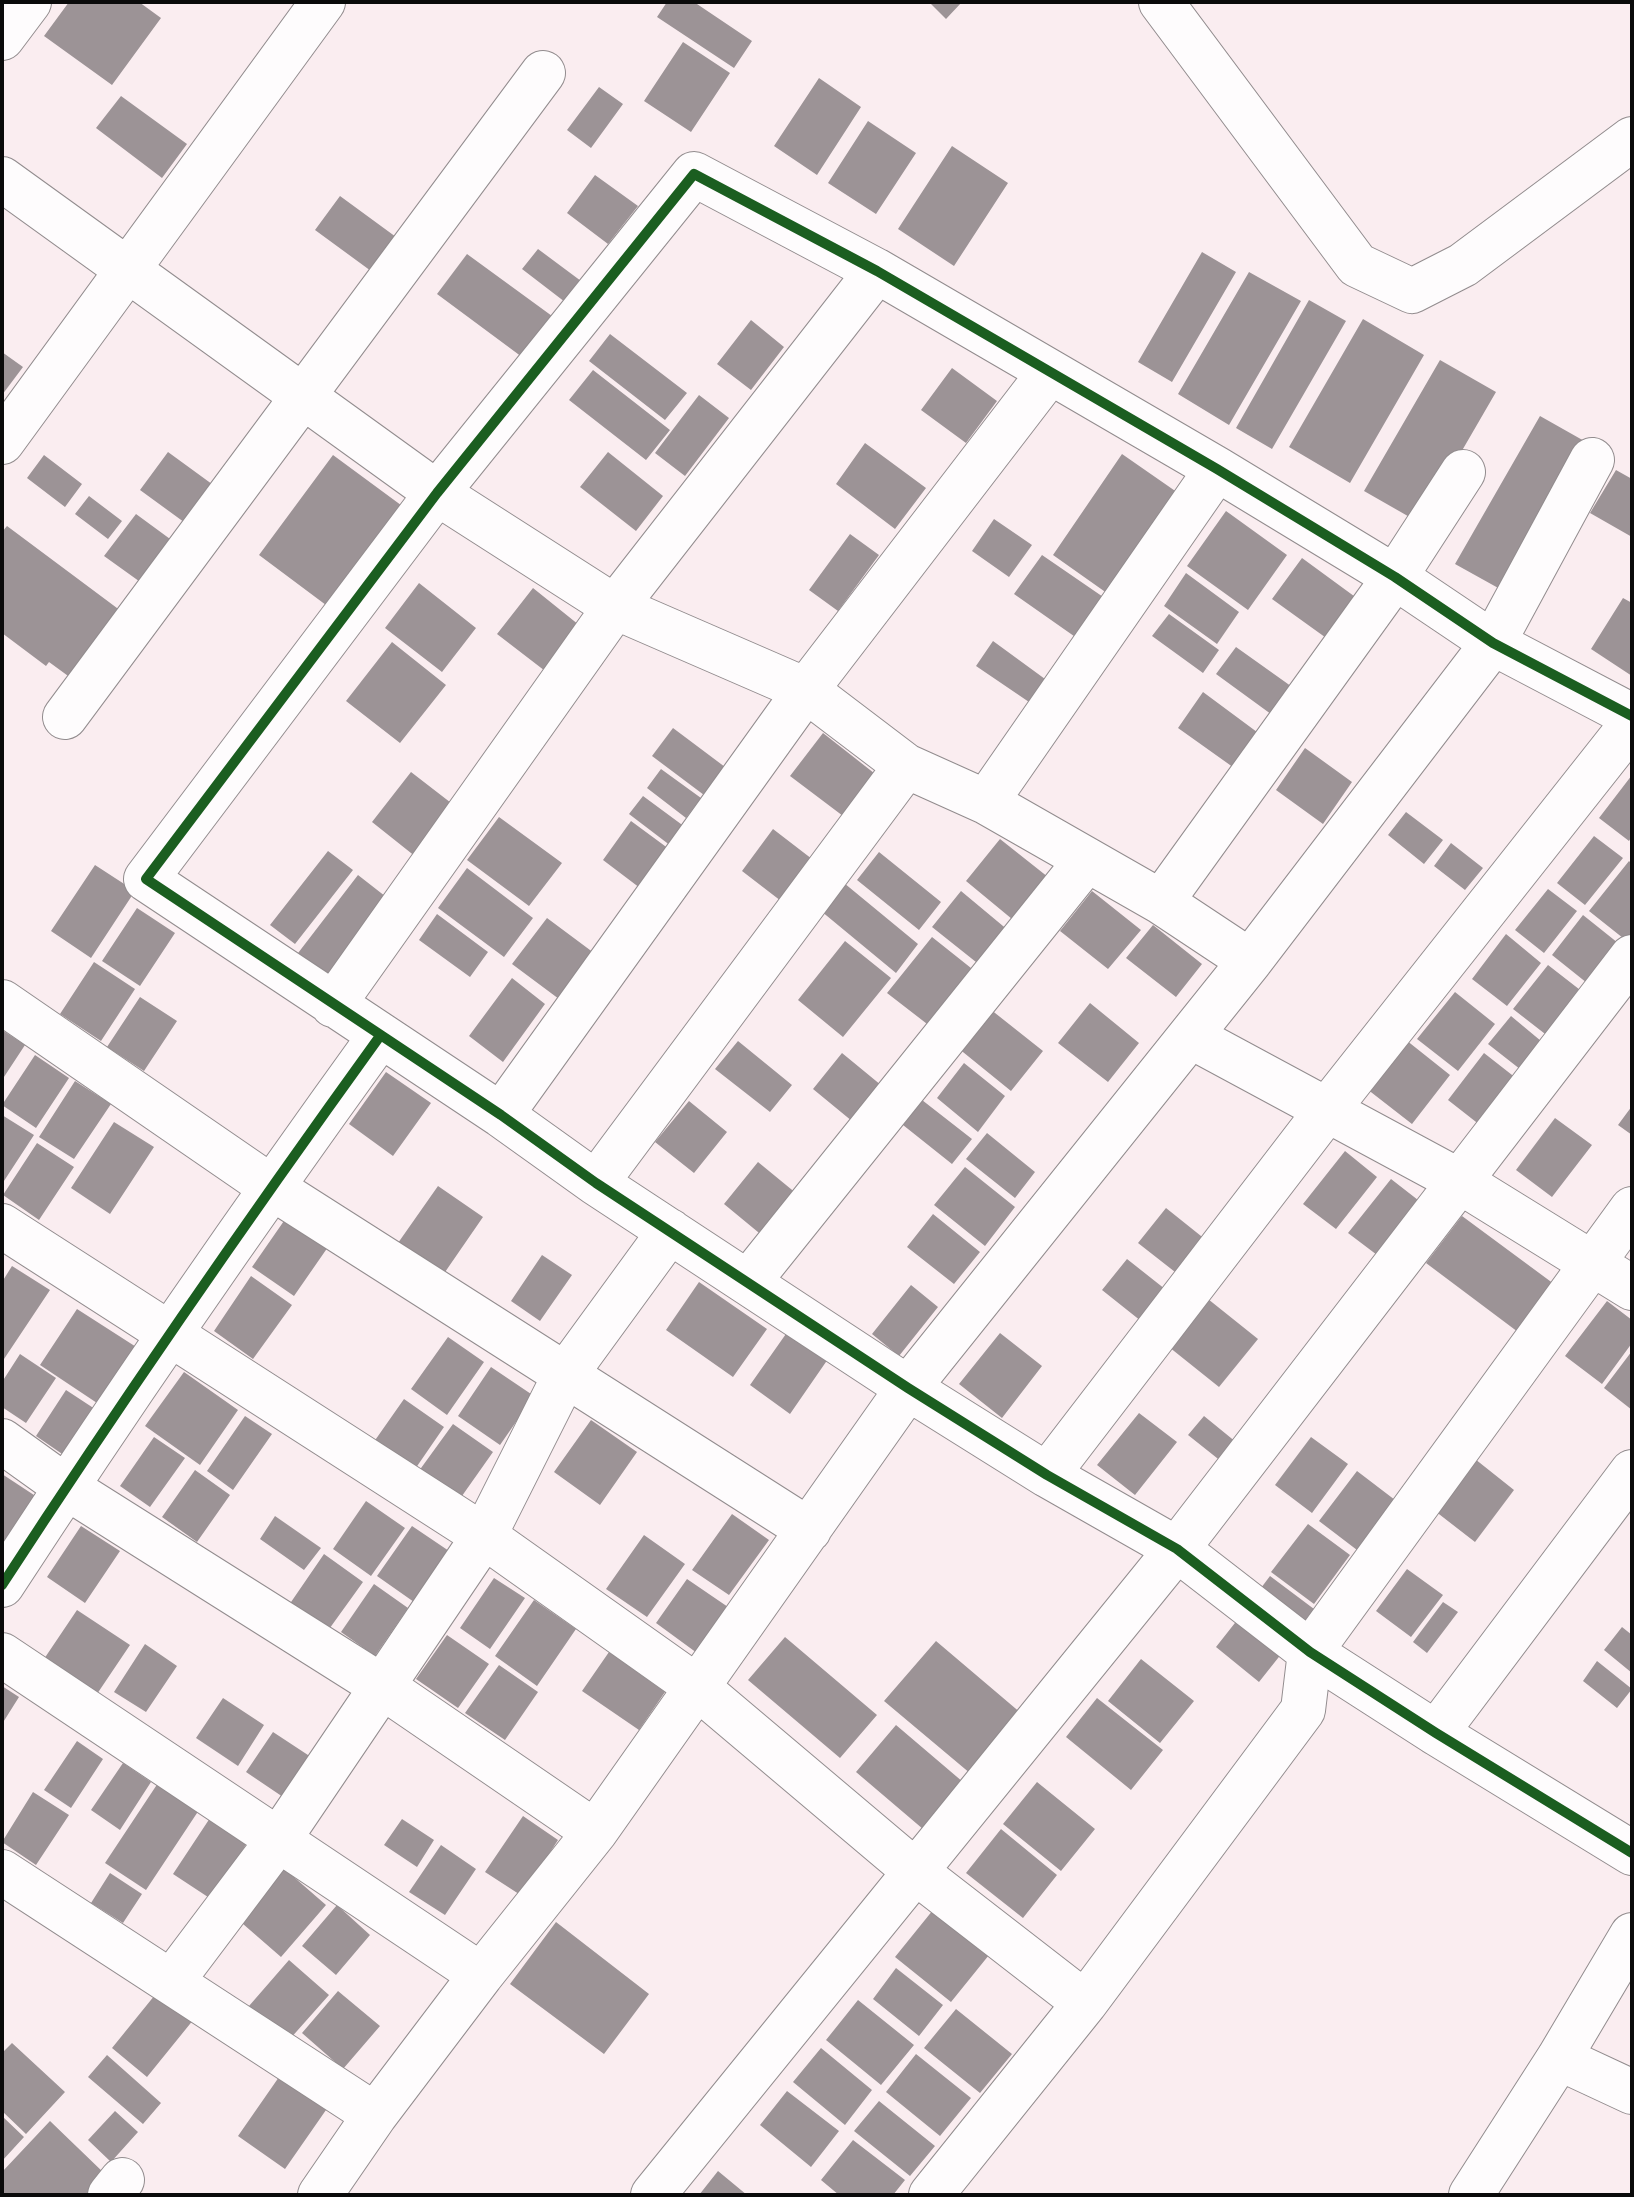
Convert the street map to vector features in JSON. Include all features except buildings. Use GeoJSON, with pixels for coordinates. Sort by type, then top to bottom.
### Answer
{"type":"FeatureCollection","features":[{"type":"Feature","properties":{"kind":"street"},"geometry":{"type":"LineString","coordinates":[[2,38],[29,2]]}},
{"type":"Feature","properties":{"kind":"street"},"geometry":{"type":"LineString","coordinates":[[2,442],[323,2]]}},
{"type":"Feature","properties":{"kind":"street"},"geometry":{"type":"LineString","coordinates":[[1171,5],[1357,265],[1412,291],[1463,265],[1632,139]]}},
{"type":"Feature","properties":{"kind":"street"},"geometry":{"type":"LineString","coordinates":[[65,717],[543,73]]}},
{"type":"Feature","properties":{"kind":"street"},"geometry":{"type":"LineString","coordinates":[[1632,716],[1493,643],[1395,577],[1217,469],[877,271],[694,174],[437,493],[146,879],[501,1115],[596,1183],[908,1388],[1047,1475],[1177,1549],[1310,1652],[1632,1853]]}},
{"type":"Feature","properties":{"kind":"street"},"geometry":{"type":"LineString","coordinates":[[2,179],[437,493],[615,607],[806,690],[906,766],[986,802],[1161,902],[1250,961]]}},
{"type":"Feature","properties":{"kind":"street"},"geometry":{"type":"LineString","coordinates":[[333,1005],[615,607],[877,271]]}},
{"type":"Feature","properties":{"kind":"street"},"geometry":{"type":"LineString","coordinates":[[501,1115],[806,690],[1050,372]]}},
{"type":"Feature","properties":{"kind":"street"},"geometry":{"type":"LineString","coordinates":[[320,2195],[375,2115],[481,1975],[595,1832],[908,1388],[1250,961],[1493,643],[1592,460]]}},
{"type":"Feature","properties":{"kind":"street"},"geometry":{"type":"LineString","coordinates":[[986,802],[1217,469]]}},
{"type":"Feature","properties":{"kind":"street"},"geometry":{"type":"LineString","coordinates":[[1161,902],[1395,577],[1463,472]]}},
{"type":"Feature","properties":{"kind":"street"},"geometry":{"type":"LineString","coordinates":[[1047,1475],[1327,1110],[1632,724]]}},
{"type":"Feature","properties":{"kind":"street"},"geometry":{"type":"LineString","coordinates":[[596,1183],[906,766]]}},
{"type":"Feature","properties":{"kind":"street"},"geometry":{"type":"LineString","coordinates":[[749,1281],[1086,861]]}},
{"type":"Feature","properties":{"kind":"street"},"geometry":{"type":"LineString","coordinates":[[653,2195],[1177,1549],[1632,957]]}},
{"type":"Feature","properties":{"kind":"street"},"geometry":{"type":"LineString","coordinates":[[2,1002],[271,1187],[809,1530]]}},
{"type":"Feature","properties":{"kind":"street"},"geometry":{"type":"LineString","coordinates":[[2,1585],[271,1187],[380,1036]]}},
{"type":"Feature","properties":{"kind":"street"},"geometry":{"type":"LineString","coordinates":[[1190,1036],[1459,1181],[1632,1288]]}},
{"type":"Feature","properties":{"kind":"street"},"geometry":{"type":"LineString","coordinates":[[931,2195],[1085,2003],[1303,1710],[1310,1652],[1632,1209]]}},
{"type":"Feature","properties":{"kind":"street"},"geometry":{"type":"LineString","coordinates":[[2,1226],[484,1536],[697,1687],[916,1872],[1085,2003]]}},
{"type":"Feature","properties":{"kind":"street"},"geometry":{"type":"LineString","coordinates":[[172,1981],[279,1839],[484,1536],[565,1375],[670,1231]]}},
{"type":"Feature","properties":{"kind":"street"},"geometry":{"type":"LineString","coordinates":[[2,1441],[66,1487],[383,1687],[595,1832]]}},
{"type":"Feature","properties":{"kind":"street"},"geometry":{"type":"LineString","coordinates":[[1436,1733],[1632,1472]]}},
{"type":"Feature","properties":{"kind":"street"},"geometry":{"type":"LineString","coordinates":[[2,1655],[481,1975]]}},
{"type":"Feature","properties":{"kind":"street"},"geometry":{"type":"LineString","coordinates":[[2,1872],[375,2115]]}},
{"type":"Feature","properties":{"kind":"street"},"geometry":{"type":"LineString","coordinates":[[1471,2195],[1559,2058],[1632,1935]]}},
{"type":"Feature","properties":{"kind":"street"},"geometry":{"type":"LineString","coordinates":[[1559,2058],[1632,2092]]}},
{"type":"Feature","properties":{"kind":"cycle path"},"geometry":{"type":"LineString","coordinates":[[1632,716],[1493,643],[1395,577],[1217,469],[877,271],[694,174],[437,493],[146,879],[501,1115],[596,1183],[908,1388],[1047,1475],[1177,1549],[1310,1652],[1632,1853]]}},
{"type":"Feature","properties":{"kind":"cycle path"},"geometry":{"type":"LineString","coordinates":[[2,1585],[188,1308],[380,1036]]}}]}
